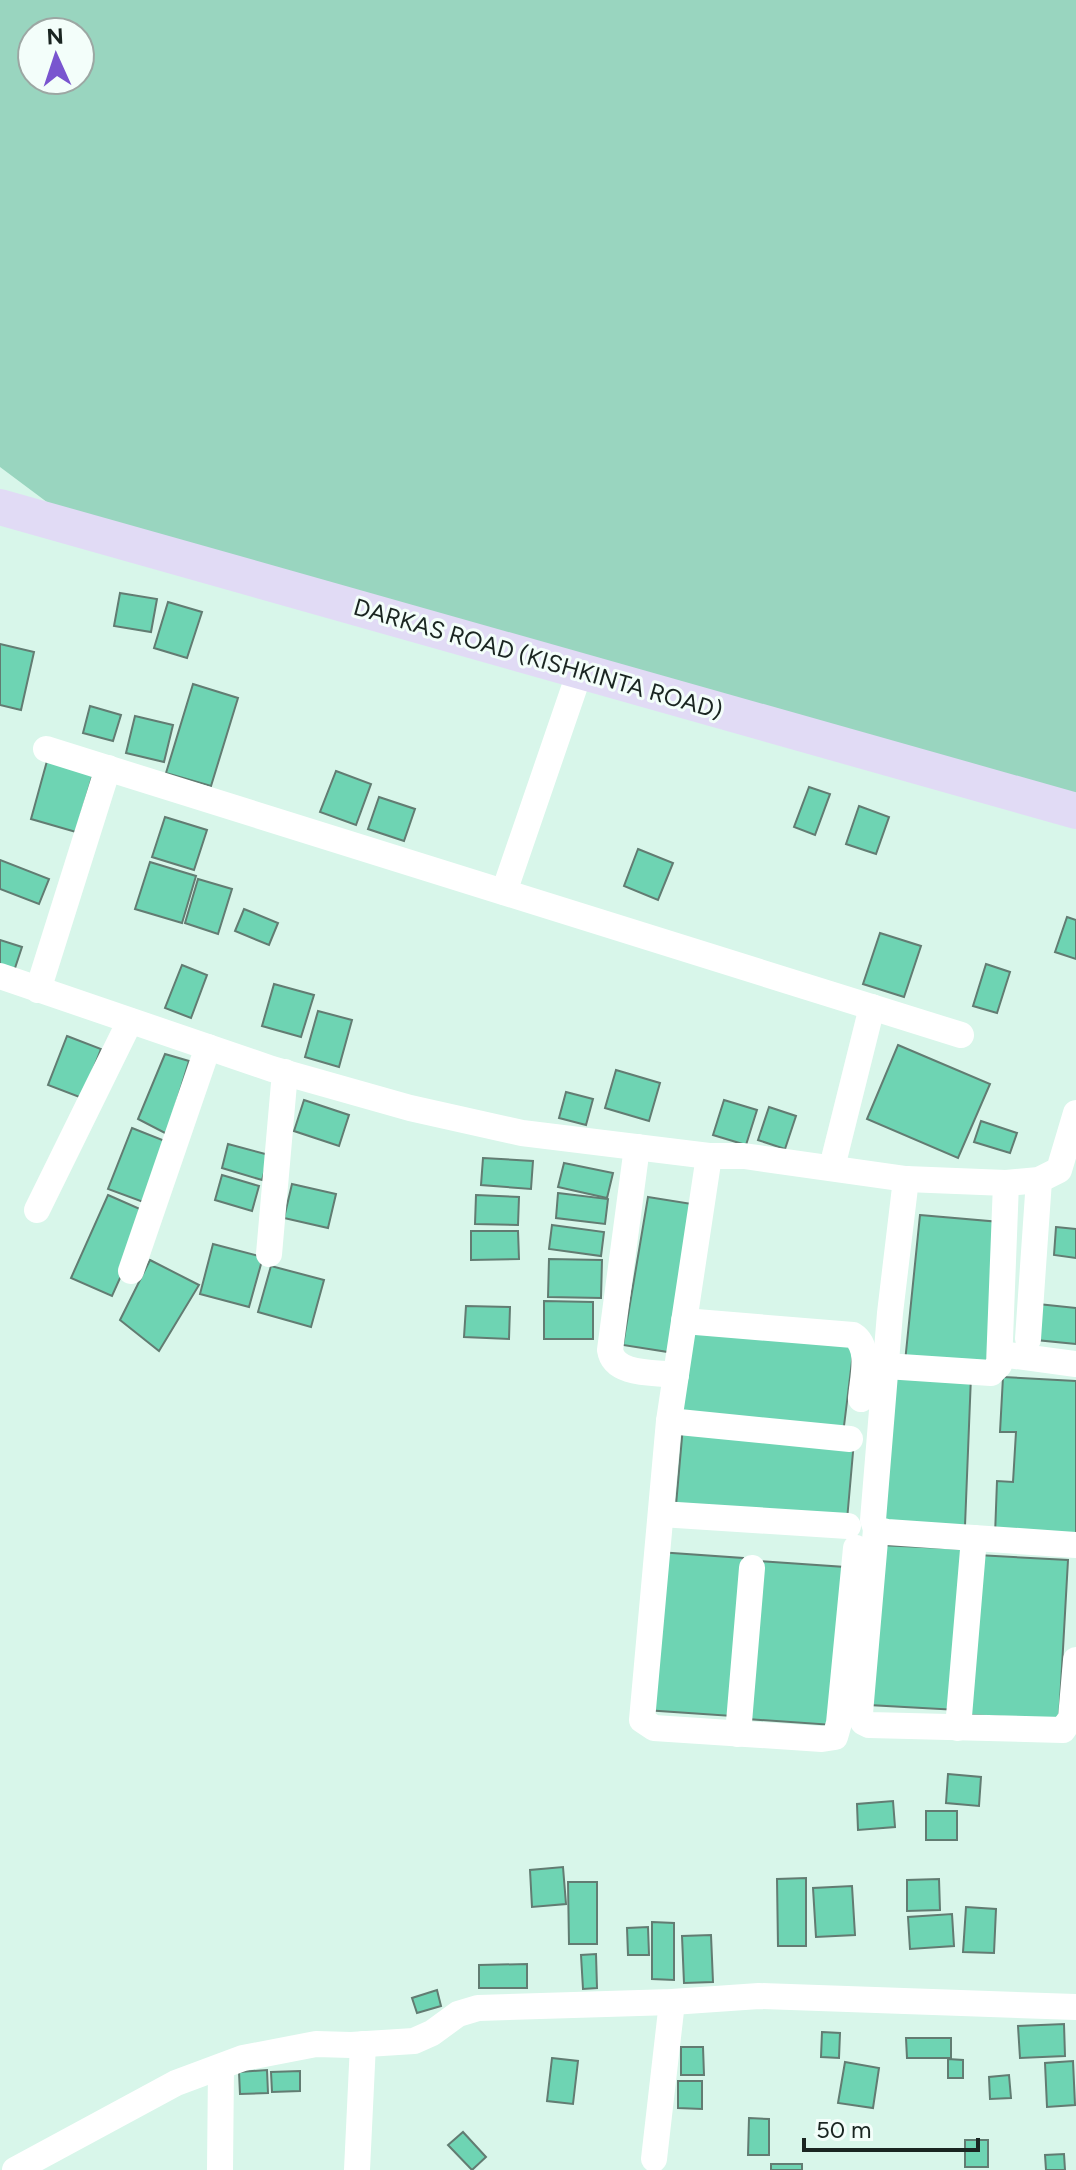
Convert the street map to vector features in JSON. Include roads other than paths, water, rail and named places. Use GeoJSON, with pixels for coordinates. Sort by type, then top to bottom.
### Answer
{"type":"FeatureCollection","features":[{"type":"Feature","properties":{"kind":"main road","name":"DARKAS ROAD (KISHKINTA ROAD)"},"geometry":{"type":"LineString","coordinates":[[0,507],[1076,811]]}},
{"type":"Feature","properties":{"kind":"street"},"geometry":{"type":"LineString","coordinates":[[504,892],[580,671]]}},
{"type":"Feature","properties":{"kind":"street"},"geometry":{"type":"LineString","coordinates":[[46,749],[961,1035]]}},
{"type":"Feature","properties":{"kind":"street"},"geometry":{"type":"LineString","coordinates":[[38,990],[108,768]]}},
{"type":"Feature","properties":{"kind":"street"},"geometry":{"type":"LineString","coordinates":[[0,976],[285,1072],[410,1108],[522,1133],[709,1156],[744,1156],[906,1179],[1006,1183],[1039,1180],[1059,1170],[1076,1113]]}},
{"type":"Feature","properties":{"kind":"street"},"geometry":{"type":"LineString","coordinates":[[832,1167],[872,1007]]}},
{"type":"Feature","properties":{"kind":"street"},"geometry":{"type":"LineString","coordinates":[[37,1210],[130,1021]]}},
{"type":"Feature","properties":{"kind":"street"},"geometry":{"type":"LineString","coordinates":[[131,1271],[208,1047]]}},
{"type":"Feature","properties":{"kind":"street"},"geometry":{"type":"LineString","coordinates":[[269,1254],[285,1072]]}},
{"type":"Feature","properties":{"kind":"street"},"geometry":{"type":"LineString","coordinates":[[637,1147],[611,1358],[618,1366],[676,1375]]}},
{"type":"Feature","properties":{"kind":"street"},"geometry":{"type":"LineString","coordinates":[[661,1514],[852,1537],[838,1734],[835,1737],[822,1739],[654,1728],[642,1720],[669,1421],[709,1156]]}},
{"type":"Feature","properties":{"kind":"street"},"geometry":{"type":"LineString","coordinates":[[906,1179],[873,1520],[876,1529],[860,1713],[863,1722],[869,1725],[1063,1730],[1071,1718],[1076,1660]]}},
{"type":"Feature","properties":{"kind":"street"},"geometry":{"type":"LineString","coordinates":[[1028,1339],[1039,1180]]}},
{"type":"Feature","properties":{"kind":"street"},"geometry":{"type":"LineString","coordinates":[[886,1366],[991,1373],[999,1365],[1006,1183]]}},
{"type":"Feature","properties":{"kind":"street"},"geometry":{"type":"LineString","coordinates":[[684,1321],[853,1335],[863,1346],[861,1399]]}},
{"type":"Feature","properties":{"kind":"street"},"geometry":{"type":"LineString","coordinates":[[1001,1354],[1076,1364]]}},
{"type":"Feature","properties":{"kind":"street"},"geometry":{"type":"LineString","coordinates":[[669,1421],[850,1439]]}},
{"type":"Feature","properties":{"kind":"street"},"geometry":{"type":"LineString","coordinates":[[876,1529],[1076,1545]]}},
{"type":"Feature","properties":{"kind":"street"},"geometry":{"type":"LineString","coordinates":[[958,1728],[974,1538]]}},
{"type":"Feature","properties":{"kind":"street"},"geometry":{"type":"LineString","coordinates":[[738,1734],[752,1568]]}},
{"type":"Feature","properties":{"kind":"street"},"geometry":{"type":"LineString","coordinates":[[15,2170],[176,2083],[221,2067],[287,2048],[316,2044],[414,2041],[432,2033],[458,2014],[478,2008],[759,1996],[1076,2007]]}},
{"type":"Feature","properties":{"kind":"street"},"geometry":{"type":"LineString","coordinates":[[654,2159],[672,2002]]}},
{"type":"Feature","properties":{"kind":"street"},"geometry":{"type":"LineString","coordinates":[[357,2170],[363,2044]]}},
{"type":"Feature","properties":{"kind":"street"},"geometry":{"type":"LineString","coordinates":[[220,2170],[221,2067]]}}]}
